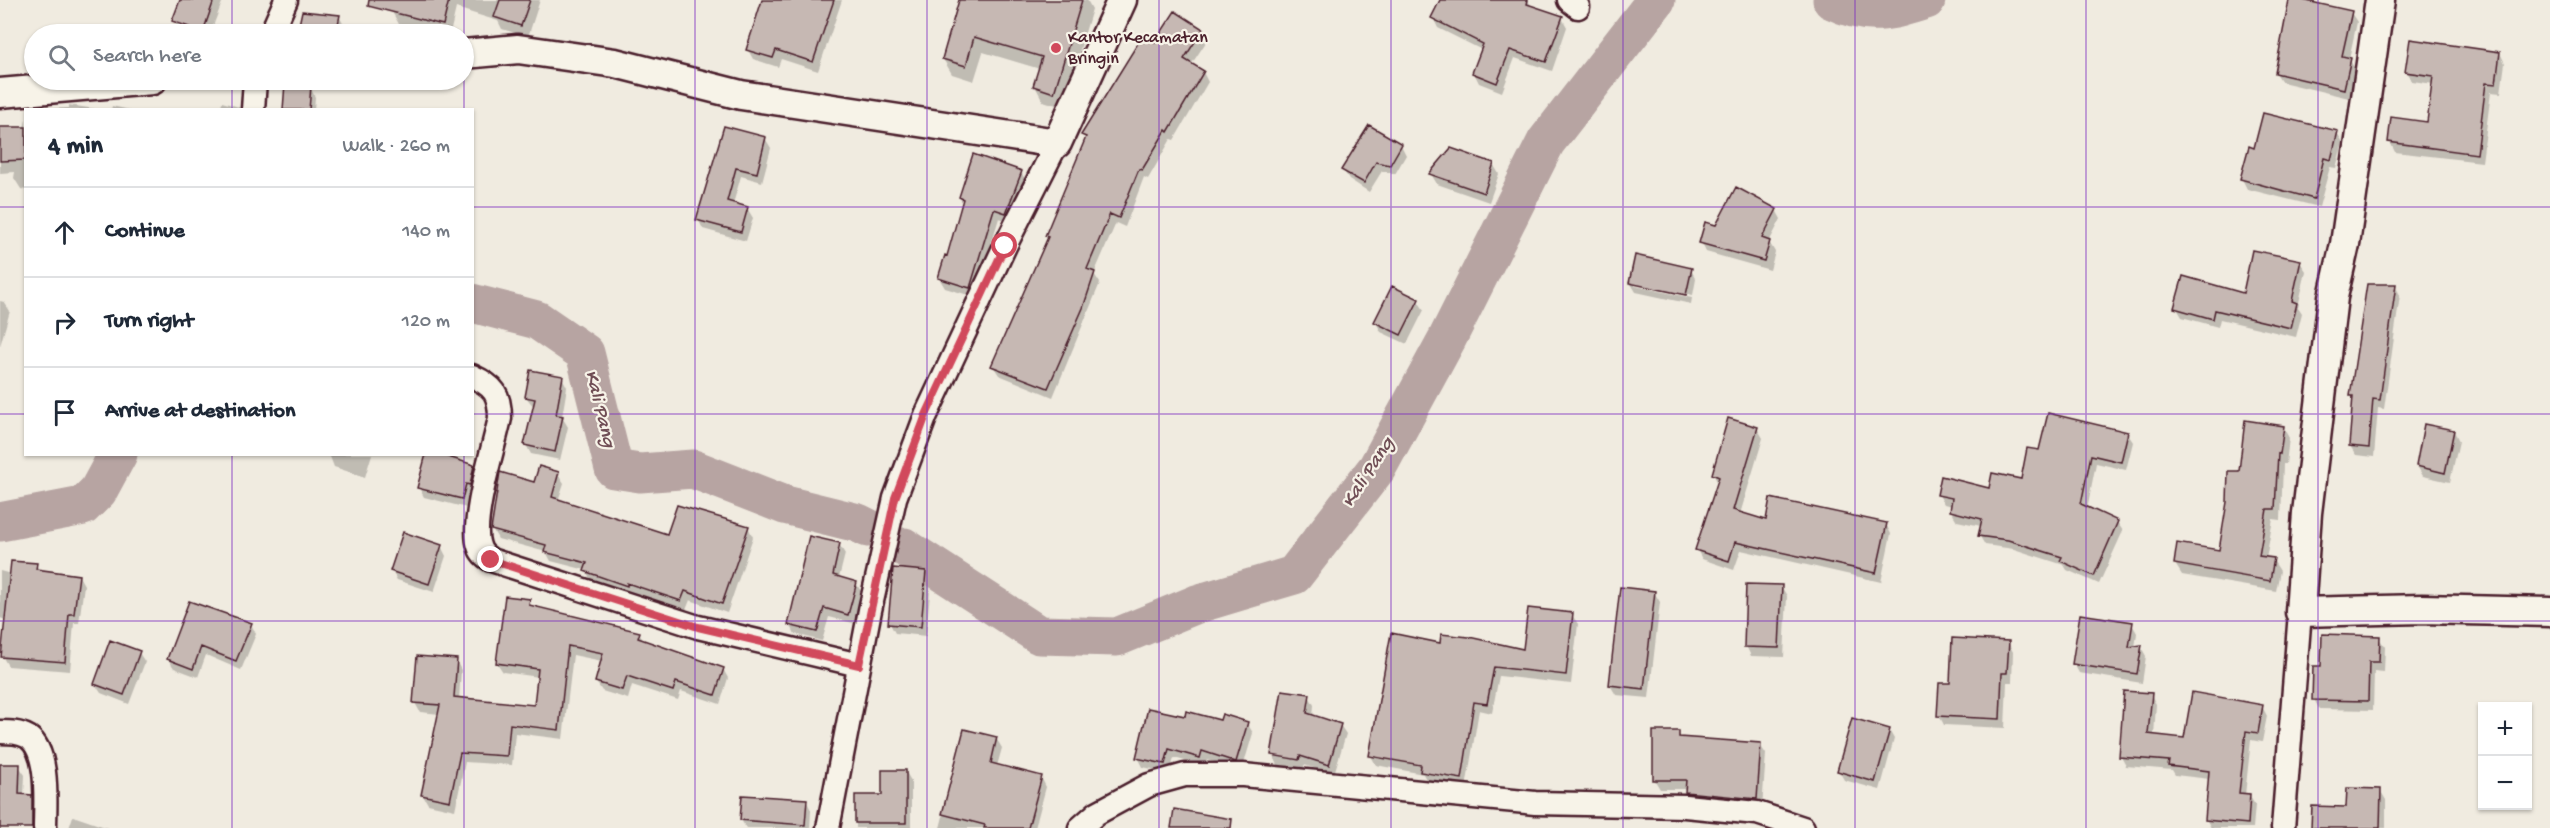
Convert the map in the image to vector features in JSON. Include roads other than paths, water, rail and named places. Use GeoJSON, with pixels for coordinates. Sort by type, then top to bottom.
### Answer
{"type":"FeatureCollection","features":[{"type":"Feature","properties":{"kind":"street"},"geometry":{"type":"LineString","coordinates":[[275,24],[286,0]]}},
{"type":"Feature","properties":{"kind":"street"},"geometry":{"type":"LineString","coordinates":[[828,828],[859,665],[895,498],[926,415],[1005,246],[1057,143],[1122,0]]}},
{"type":"Feature","properties":{"kind":"street"},"geometry":{"type":"LineString","coordinates":[[2283,828],[2307,513],[2333,297],[2345,244],[2380,0]]}},
{"type":"Feature","properties":{"kind":"street"},"geometry":{"type":"LineString","coordinates":[[474,53],[518,49],[604,62],[741,95],[1057,143]]}},
{"type":"Feature","properties":{"kind":"street"},"geometry":{"type":"LineString","coordinates":[[0,93],[35,90]]}},
{"type":"Feature","properties":{"kind":"street"},"geometry":{"type":"LineString","coordinates":[[253,108],[254,90]]}},
{"type":"Feature","properties":{"kind":"street"},"geometry":{"type":"LineString","coordinates":[[474,377],[489,384],[500,402],[500,418],[477,525],[478,545],[483,554],[491,560],[698,627],[859,665]]}},
{"type":"Feature","properties":{"kind":"street"},"geometry":{"type":"LineString","coordinates":[[2300,612],[2422,609],[2550,612]]}},
{"type":"Feature","properties":{"kind":"street"},"geometry":{"type":"LineString","coordinates":[[0,732],[18,733],[27,737],[38,752],[45,782],[45,828]]}},
{"type":"Feature","properties":{"kind":"street"},"geometry":{"type":"LineString","coordinates":[[1080,828],[1097,813],[1149,785],[1185,775],[1243,776],[1535,803],[1685,806],[1757,813],[1803,828]]}},
{"type":"Feature","properties":{"kind":"waterway","name":"Kali Pang"},"geometry":{"type":"LineString","coordinates":[[904,547],[1039,635],[1117,637],[1197,604],[1294,575],[1377,468],[1447,339],[1546,142],[1656,0]]}},
{"type":"Feature","properties":{"kind":"waterway","name":"Kali Pang"},"geometry":{"type":"LineString","coordinates":[[1832,0],[1845,6],[1868,11],[1900,8],[1926,0]]}},
{"type":"Feature","properties":{"kind":"waterway","name":"Kali Pang"},"geometry":{"type":"LineString","coordinates":[[474,304],[537,320],[585,353],[614,469],[640,473],[693,469],[785,505],[858,523],[868,528]]}},
{"type":"Feature","properties":{"kind":"waterway","name":"Kali Pang"},"geometry":{"type":"LineString","coordinates":[[0,522],[83,506],[98,491],[117,456]]}},
{"type":"Feature","properties":{"kind":"place","name":"Kantor Kecamatan Bringin"},"geometry":{"type":"Point","coordinates":[1056,48]}}]}
